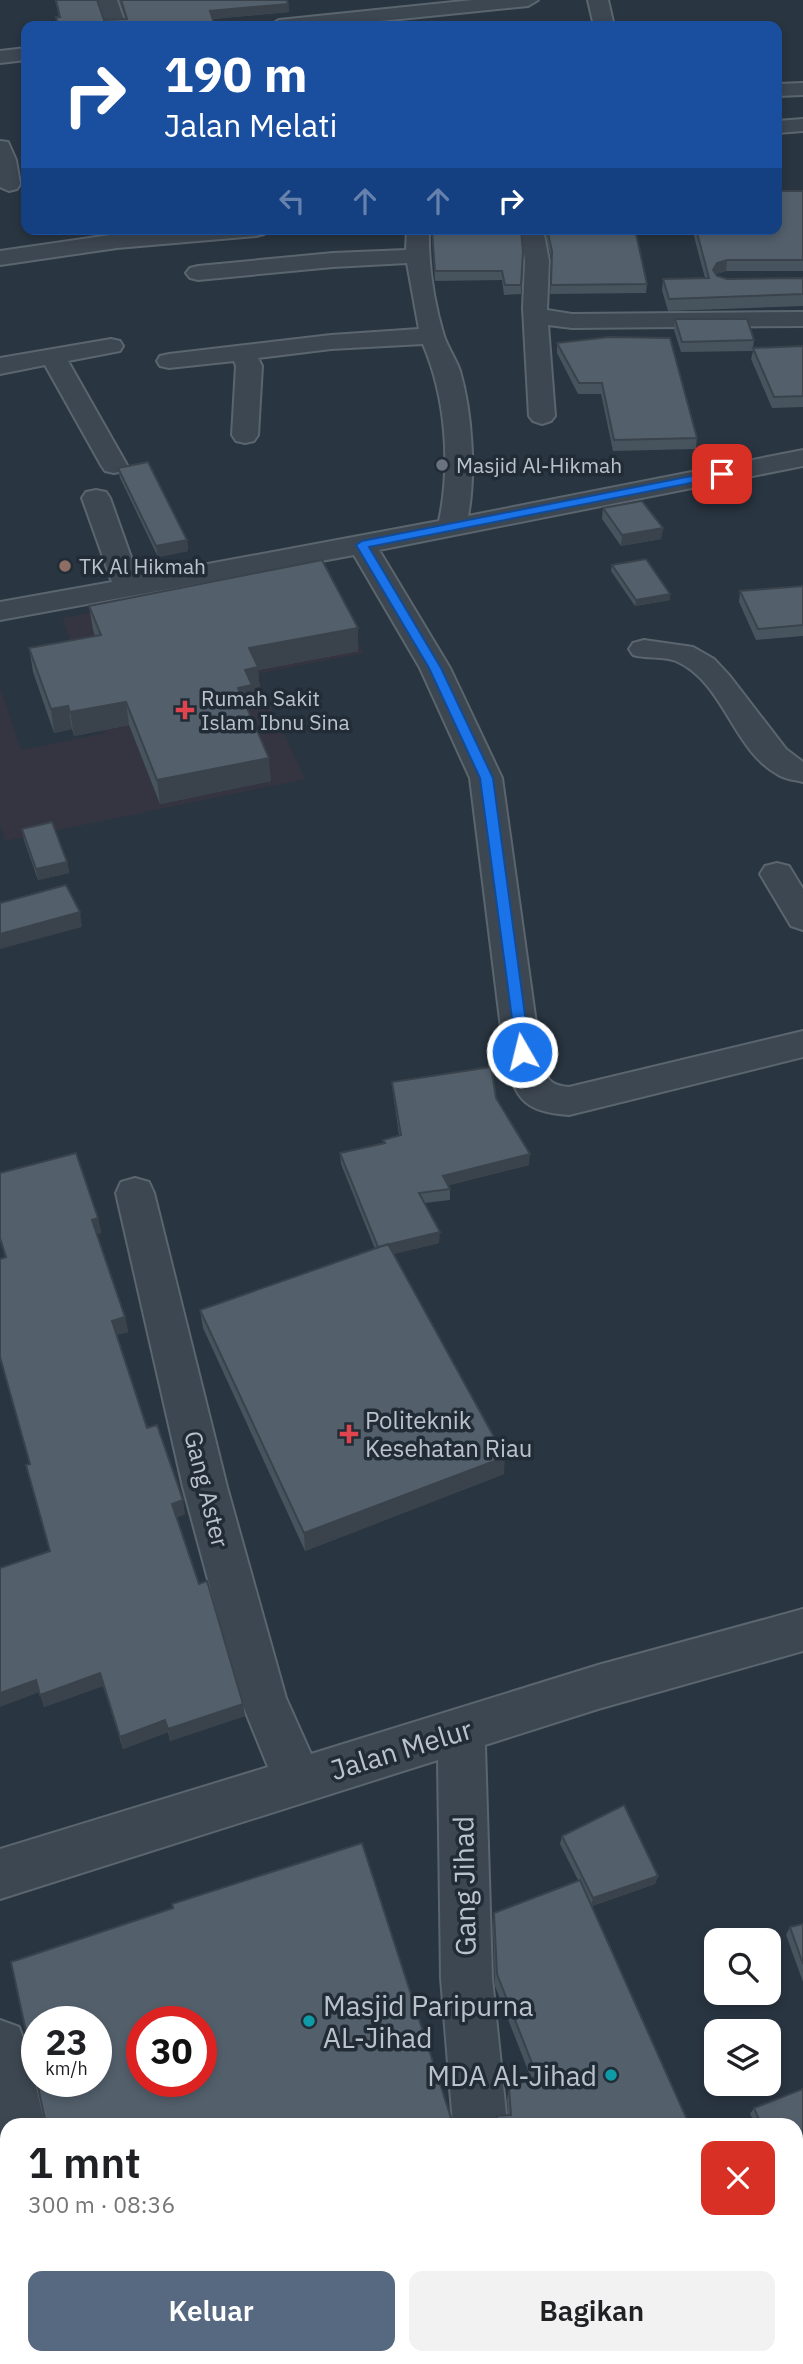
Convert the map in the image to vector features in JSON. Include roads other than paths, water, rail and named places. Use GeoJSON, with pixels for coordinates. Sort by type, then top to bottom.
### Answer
{"type":"FeatureCollection","features":[{"type":"Feature","properties":{"kind":"street"},"geometry":{"type":"LineString","coordinates":[[107,0],[114,21]]}},
{"type":"Feature","properties":{"kind":"street"},"geometry":{"type":"LineString","coordinates":[[291,0],[300,21]]}},
{"type":"Feature","properties":{"kind":"street"},"geometry":{"type":"LineString","coordinates":[[362,21],[424,18],[528,0]]}},
{"type":"Feature","properties":{"kind":"street"},"geometry":{"type":"LineString","coordinates":[[598,0],[603,21]]}},
{"type":"Feature","properties":{"kind":"street"},"geometry":{"type":"LineString","coordinates":[[0,57],[21,55]]}},
{"type":"Feature","properties":{"kind":"street"},"geometry":{"type":"LineString","coordinates":[[782,90],[803,89]]}},
{"type":"Feature","properties":{"kind":"street"},"geometry":{"type":"LineString","coordinates":[[782,127],[803,125]]}},
{"type":"Feature","properties":{"kind":"street"},"geometry":{"type":"LineString","coordinates":[[0,147],[9,184]]}},
{"type":"Feature","properties":{"kind":"street"},"geometry":{"type":"LineString","coordinates":[[0,258],[117,241],[186,235]]}},
{"type":"Feature","properties":{"kind":"street"},"geometry":{"type":"LineString","coordinates":[[418,235],[417,257],[432,336],[447,370],[453,402],[460,486],[452,527]]}},
{"type":"Feature","properties":{"kind":"street"},"geometry":{"type":"LineString","coordinates":[[533,235],[537,261],[542,416]]}},
{"type":"Feature","properties":{"kind":"street"},"geometry":{"type":"LineString","coordinates":[[198,273],[333,260],[417,257]]}},
{"type":"Feature","properties":{"kind":"street"},"geometry":{"type":"LineString","coordinates":[[537,316],[572,321],[803,319]]}},
{"type":"Feature","properties":{"kind":"street"},"geometry":{"type":"LineString","coordinates":[[169,361],[331,342],[432,336]]}},
{"type":"Feature","properties":{"kind":"street"},"geometry":{"type":"LineString","coordinates":[[0,366],[111,346]]}},
{"type":"Feature","properties":{"kind":"street"},"geometry":{"type":"LineString","coordinates":[[243,351],[249,366],[245,435]]}},
{"type":"Feature","properties":{"kind":"street"},"geometry":{"type":"LineString","coordinates":[[53,357],[114,465]]}},
{"type":"Feature","properties":{"kind":"street"},"geometry":{"type":"LineString","coordinates":[[0,611],[362,545],[803,458]]}},
{"type":"Feature","properties":{"kind":"street"},"geometry":{"type":"LineString","coordinates":[[96,498],[128,588]]}},
{"type":"Feature","properties":{"kind":"street"},"geometry":{"type":"LineString","coordinates":[[362,545],[435,668],[486,778],[522,1052],[531,1086],[545,1099],[569,1101],[803,1044]]}},
{"type":"Feature","properties":{"kind":"street"},"geometry":{"type":"LineString","coordinates":[[644,649],[685,654],[702,664],[729,693],[779,762],[790,771],[803,772]]}},
{"type":"Feature","properties":{"kind":"street"},"geometry":{"type":"LineString","coordinates":[[777,874],[803,918]]}},
{"type":"Feature","properties":{"kind":"street","name":"Gang Aster"},"geometry":{"type":"LineString","coordinates":[[135,1193],[205,1487],[263,1698],[298,1780]]}},
{"type":"Feature","properties":{"kind":"street","name":"Jalan Melur"},"geometry":{"type":"LineString","coordinates":[[0,1874],[598,1687],[802,1634]]}},
{"type":"Feature","properties":{"kind":"street","name":"Gang Jihad"},"geometry":{"type":"LineString","coordinates":[[461,1732],[466,1972],[471,2063],[479,2118]]}},
{"type":"Feature","properties":{"kind":"street"},"geometry":{"type":"LineString","coordinates":[[0,2046],[17,2118]]}},
{"type":"Feature","properties":{"kind":"place","name":"Masjid Al-Hikmah"},"geometry":{"type":"Point","coordinates":[442,465]}},
{"type":"Feature","properties":{"kind":"place","name":"TK Al Hikmah"},"geometry":{"type":"Point","coordinates":[65,566]}},
{"type":"Feature","properties":{"kind":"place","name":"Rumah Sakit Islam Ibnu Sina"},"geometry":{"type":"Point","coordinates":[185,710]}},
{"type":"Feature","properties":{"kind":"place","name":"Politeknik Kesehatan Riau"},"geometry":{"type":"Point","coordinates":[349,1434]}},
{"type":"Feature","properties":{"kind":"place","name":"Masjid Paripurna AL-Jihad"},"geometry":{"type":"Point","coordinates":[309,2021]}},
{"type":"Feature","properties":{"kind":"place","name":"MDA Al-Jihad"},"geometry":{"type":"Point","coordinates":[611,2075]}}]}
